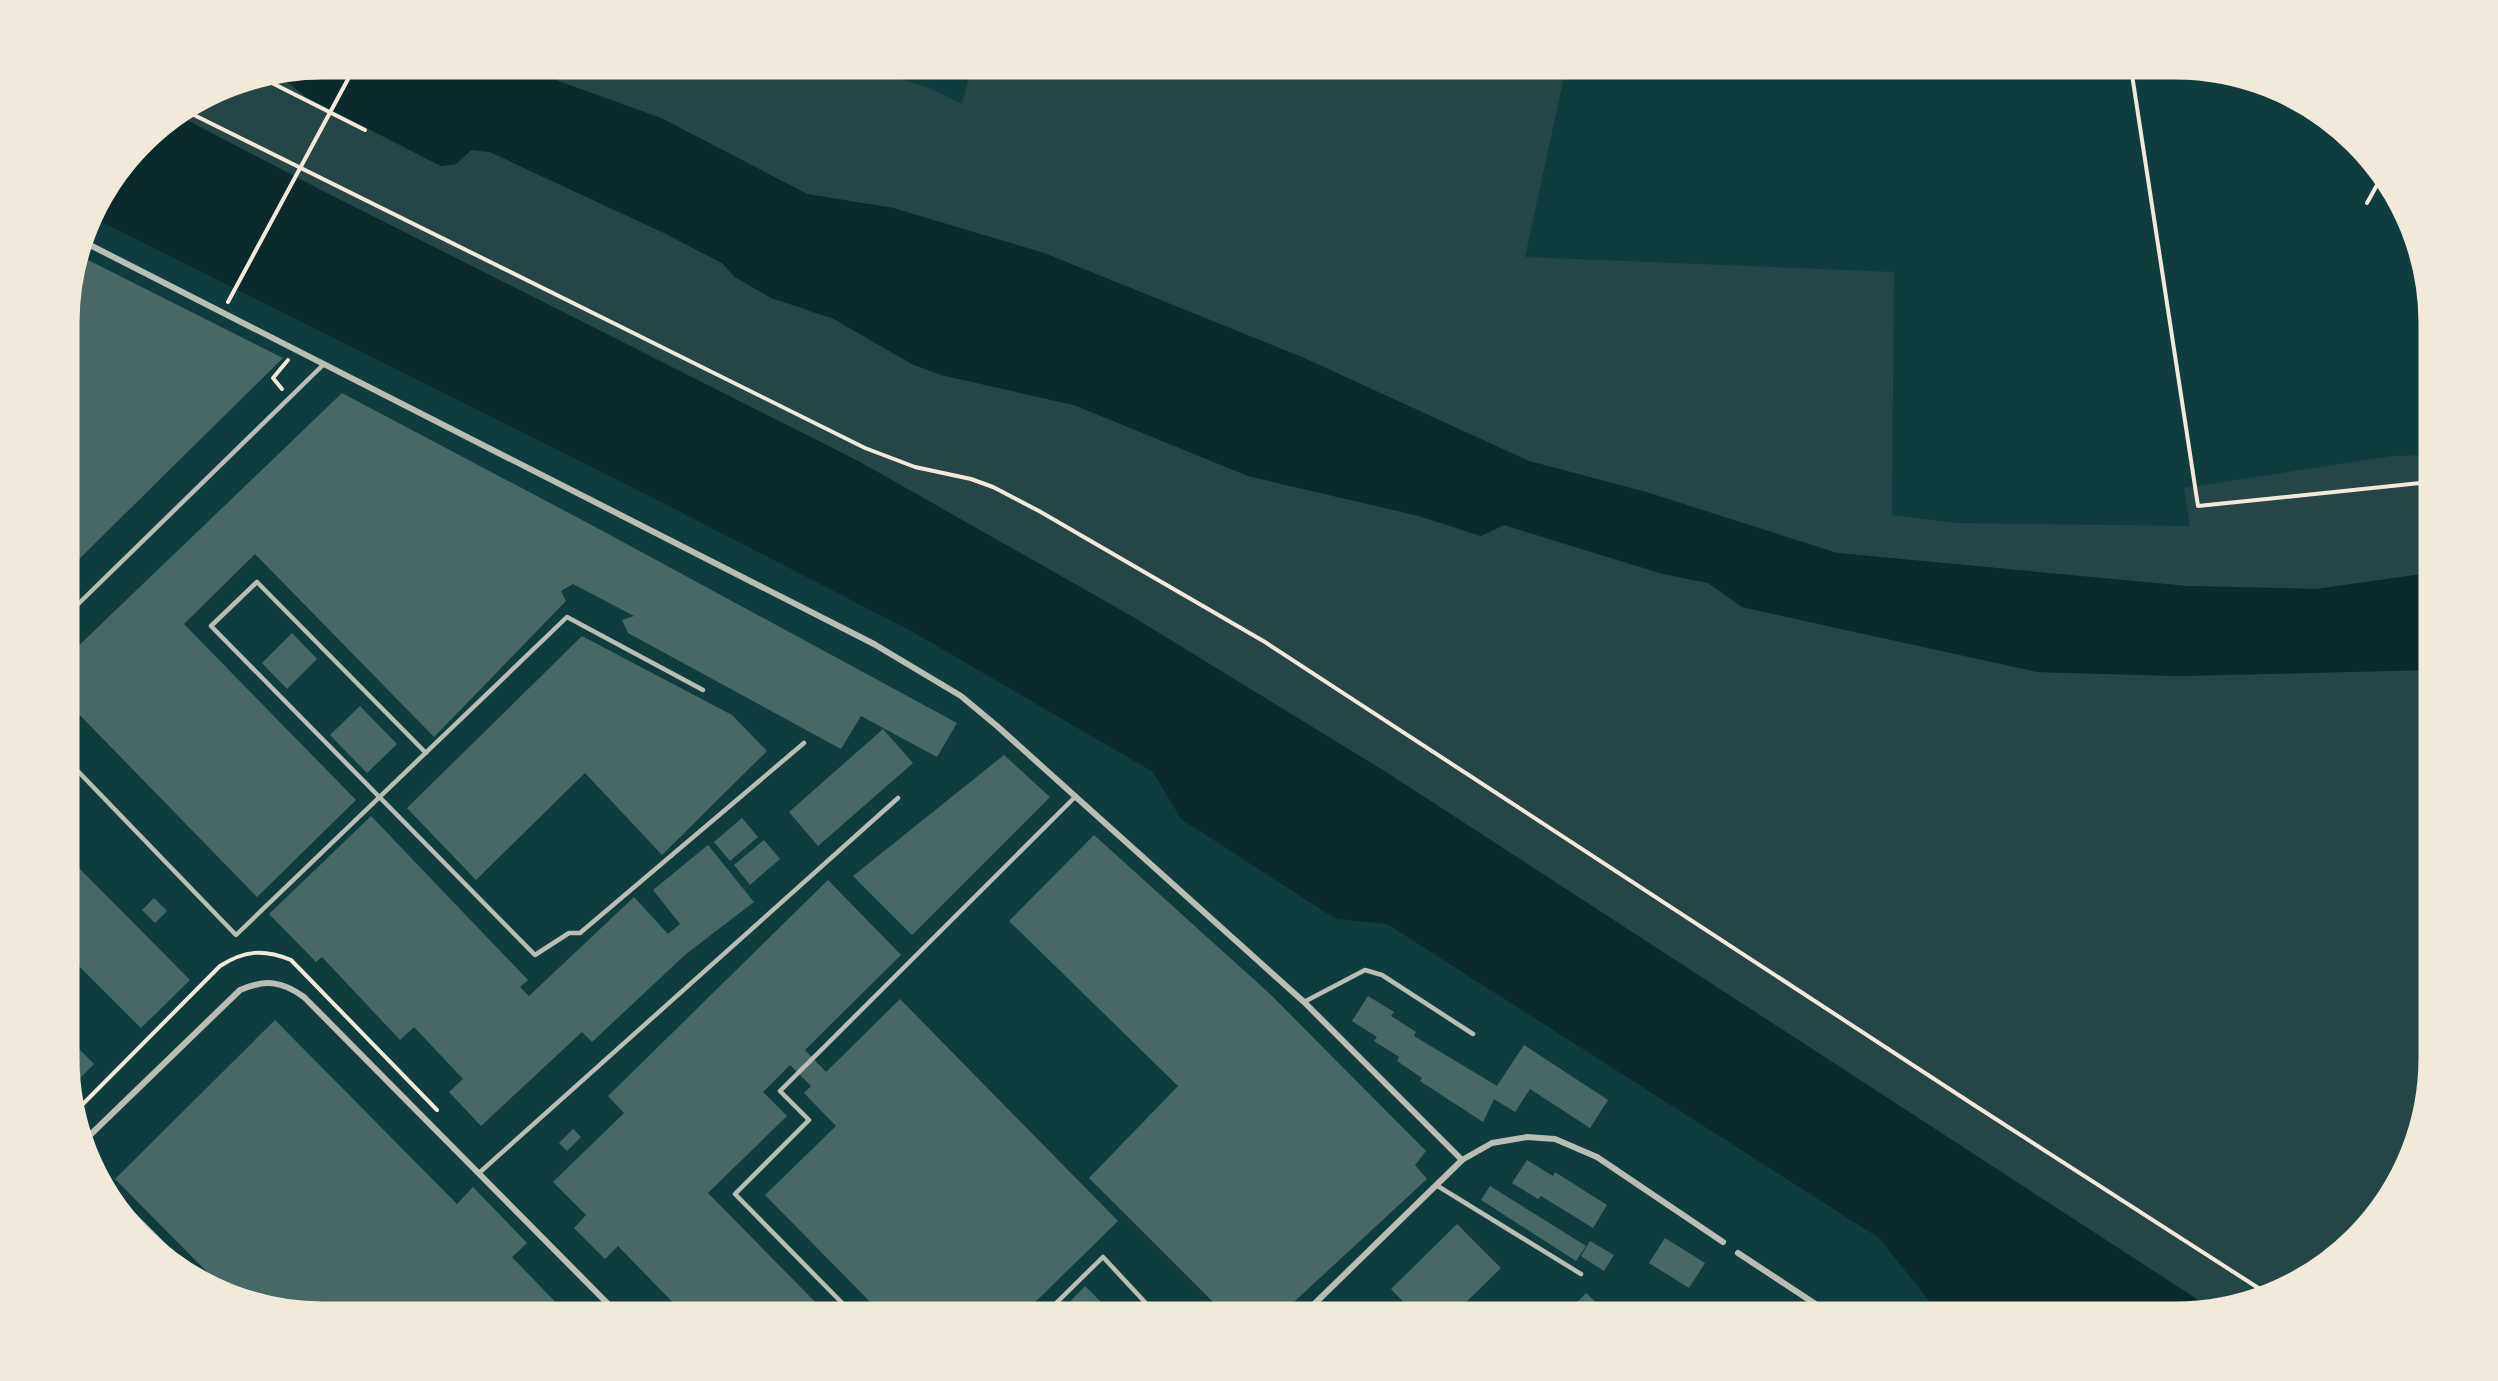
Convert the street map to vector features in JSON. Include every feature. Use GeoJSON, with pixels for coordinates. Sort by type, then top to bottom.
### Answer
{"type":"FeatureCollection","features":[{"type":"Feature","properties":{"kind":"street"},"geometry":{"type":"LineString","coordinates":[[91,245],[874,644],[961,696],[1076,796],[1304,1002],[1462,1160]]}},
{"type":"Feature","properties":{"kind":"street"},"geometry":{"type":"LineString","coordinates":[[90,1135],[240,990],[255,983],[272,981],[289,986],[304,997],[607,1303]]}},
{"type":"Feature","properties":{"kind":"street"},"geometry":{"type":"LineString","coordinates":[[1315,1303],[1462,1160],[1492,1143],[1527,1137],[1554,1139],[1597,1157],[1723,1242]]}},
{"type":"Feature","properties":{"kind":"street"},"geometry":{"type":"LineString","coordinates":[[1738,1253],[1814,1303]]}},
{"type":"Feature","properties":{"kind":"lane"},"geometry":{"type":"LineString","coordinates":[[78,604],[323,364]]}},
{"type":"Feature","properties":{"kind":"lane"},"geometry":{"type":"LineString","coordinates":[[426,753],[257,582],[211,626],[535,955],[569,933],[580,933],[804,743]]}},
{"type":"Feature","properties":{"kind":"lane"},"geometry":{"type":"LineString","coordinates":[[78,771],[236,935],[567,617],[703,690]]}},
{"type":"Feature","properties":{"kind":"lane"},"geometry":{"type":"LineString","coordinates":[[842,1303],[735,1194],[809,1120],[780,1091],[1076,796]]}},
{"type":"Feature","properties":{"kind":"lane"},"geometry":{"type":"LineString","coordinates":[[478,1173],[898,798]]}},
{"type":"Feature","properties":{"kind":"lane"},"geometry":{"type":"LineString","coordinates":[[1304,1002],[1347,977],[1365,970],[1382,975],[1473,1034]]}},
{"type":"Feature","properties":{"kind":"lane"},"geometry":{"type":"LineString","coordinates":[[1436,1185],[1581,1274]]}},
{"type":"Feature","properties":{"kind":"lane"},"geometry":{"type":"LineString","coordinates":[[139,1220],[161,1242]]}},
{"type":"Feature","properties":{"kind":"lane"},"geometry":{"type":"LineString","coordinates":[[1056,1303],[1103,1257],[1146,1303]]}},
{"type":"Feature","properties":{"kind":"path"},"geometry":{"type":"LineString","coordinates":[[223,312],[349,78]]}},
{"type":"Feature","properties":{"kind":"path"},"geometry":{"type":"LineString","coordinates":[[2133,78],[2198,506],[2420,483]]}},
{"type":"Feature","properties":{"kind":"path"},"geometry":{"type":"LineString","coordinates":[[273,83],[365,130]]}},
{"type":"Feature","properties":{"kind":"path"},"geometry":{"type":"LineString","coordinates":[[194,115],[865,448],[915,467],[972,479],[993,487],[1070,528],[1265,642],[1944,1086],[2259,1288]]}},
{"type":"Feature","properties":{"kind":"path"},"geometry":{"type":"LineString","coordinates":[[2367,203],[2377,185]]}},
{"type":"Feature","properties":{"kind":"path"},"geometry":{"type":"LineString","coordinates":[[232,950],[235,956]]}},
{"type":"Feature","properties":{"kind":"path"},"geometry":{"type":"LineString","coordinates":[[83,1104],[220,966],[235,956],[251,952],[271,952],[291,960],[440,1112]]}},
{"type":"Feature","properties":{"kind":"shaded area"},"geometry":{"type":"Polygon","coordinates":[[[323,78],[550,78],[661,118],[807,194],[893,208],[1044,253],[1304,358],[1529,461],[1646,492],[1837,553],[2187,586],[2316,589],[2420,574],[2420,670],[2178,676],[2037,672],[1742,607],[1708,583],[1663,574],[1504,525],[1481,536],[1419,516],[1248,476],[1074,405],[941,375],[912,364],[832,318],[771,298],[735,277],[722,263],[664,233],[490,152],[471,150],[456,164],[441,166],[306,97],[286,81],[323,78]]]}},
{"type":"Feature","properties":{"kind":"shaded area"},"geometry":{"type":"Polygon","coordinates":[[[550,78],[895,78],[927,87],[962,104],[968,78],[1564,78],[1525,257],[1894,272],[1892,515],[1955,523],[2190,526],[2184,488],[2392,456],[2420,455],[2420,574],[2316,589],[2187,586],[1837,553],[1646,492],[1529,461],[1304,358],[1044,253],[893,208],[807,194],[661,118],[550,78]]]}},
{"type":"Feature","properties":{"kind":"shaded area"},"geometry":{"type":"Polygon","coordinates":[[[286,81],[306,97],[441,166],[456,164],[471,150],[490,152],[664,233],[722,263],[735,277],[814,313],[832,318],[912,364],[941,375],[1074,405],[1248,476],[1419,516],[1481,536],[1504,525],[1663,574],[1708,583],[1742,607],[2037,672],[2178,676],[2420,670],[2420,1058],[2418,1090],[2412,1121],[2395,1166],[2379,1194],[2359,1220],[2337,1242],[2311,1262],[2283,1278],[2254,1290],[2200,1301],[1389,774],[1133,617],[860,462],[186,120],[215,103],[244,91],[286,81]]]}},
{"type":"Feature","properties":{"kind":"shaded area"},"geometry":{"type":"Polygon","coordinates":[[[186,120],[860,462],[1133,617],[1389,774],[2200,1301],[1931,1303],[1879,1238],[1387,924],[1336,919],[1181,819],[1153,772],[911,631],[661,502],[100,221],[103,215],[119,187],[139,161],[161,139],[186,120]]]}},
{"type":"Feature","properties":{"kind":"building"},"geometry":{"type":"Polygon","coordinates":[[[86,259],[283,358],[78,560],[78,323],[80,291],[86,259]]]}},
{"type":"Feature","properties":{"kind":"building"},"geometry":{"type":"Polygon","coordinates":[[[342,393],[957,723],[937,757],[861,716],[841,749],[628,633],[622,620],[634,616],[573,584],[561,591],[566,601],[434,737],[255,554],[184,624],[356,800],[257,897],[78,713],[78,646],[342,393]]]}},
{"type":"Feature","properties":{"kind":"building"},"geometry":{"type":"Polygon","coordinates":[[[292,633],[317,659],[287,689],[262,663],[292,633]]]}},
{"type":"Feature","properties":{"kind":"building"},"geometry":{"type":"Polygon","coordinates":[[[582,636],[732,715],[767,751],[662,855],[585,773],[476,880],[407,808],[582,636]]]}},
{"type":"Feature","properties":{"kind":"building"},"geometry":{"type":"Polygon","coordinates":[[[360,706],[397,744],[367,773],[330,735],[360,706]]]}},
{"type":"Feature","properties":{"kind":"building"},"geometry":{"type":"Polygon","coordinates":[[[883,729],[913,763],[818,846],[789,812],[883,729]]]}},
{"type":"Feature","properties":{"kind":"building"},"geometry":{"type":"Polygon","coordinates":[[[1004,755],[1050,797],[912,935],[853,876],[1004,755]]]}},
{"type":"Feature","properties":{"kind":"building"},"geometry":{"type":"Polygon","coordinates":[[[371,816],[528,980],[520,987],[529,996],[634,897],[668,934],[680,924],[653,890],[708,845],[754,902],[686,954],[592,1042],[582,1032],[481,1126],[449,1092],[463,1079],[414,1027],[400,1040],[322,957],[316,962],[269,914],[371,816]]]}},
{"type":"Feature","properties":{"kind":"building"},"geometry":{"type":"Polygon","coordinates":[[[742,818],[758,837],[730,861],[714,842],[742,818]]]}},
{"type":"Feature","properties":{"kind":"building"},"geometry":{"type":"Polygon","coordinates":[[[1094,835],[1270,994],[1426,1151],[1415,1165],[1427,1179],[1293,1303],[1214,1303],[1089,1178],[1178,1086],[1009,921],[1094,835]]]}},
{"type":"Feature","properties":{"kind":"building"},"geometry":{"type":"Polygon","coordinates":[[[764,840],[780,859],[750,885],[734,865],[764,840]]]}},
{"type":"Feature","properties":{"kind":"building"},"geometry":{"type":"Polygon","coordinates":[[[78,867],[190,980],[141,1028],[78,965],[78,867]]]}},
{"type":"Feature","properties":{"kind":"building"},"geometry":{"type":"Polygon","coordinates":[[[828,880],[901,955],[805,1050],[826,1072],[900,999],[1118,1221],[1034,1303],[871,1303],[765,1195],[836,1126],[804,1093],[811,1086],[790,1065],[763,1092],[787,1116],[708,1193],[816,1303],[673,1303],[618,1246],[605,1259],[574,1228],[586,1215],[553,1182],[624,1113],[608,1096],[828,880]]]}},
{"type":"Feature","properties":{"kind":"building"},"geometry":{"type":"Polygon","coordinates":[[[154,898],[167,911],[155,923],[142,910],[154,898]]]}},
{"type":"Feature","properties":{"kind":"building"},"geometry":{"type":"Polygon","coordinates":[[[1368,996],[1394,1012],[1391,1016],[1416,1032],[1414,1036],[1497,1086],[1524,1045],[1608,1100],[1590,1128],[1530,1089],[1515,1112],[1494,1099],[1483,1122],[1420,1081],[1422,1078],[1397,1061],[1399,1057],[1374,1041],[1377,1037],[1352,1021],[1368,996]]]}},
{"type":"Feature","properties":{"kind":"building"},"geometry":{"type":"Polygon","coordinates":[[[275,1020],[457,1204],[473,1187],[527,1243],[512,1257],[556,1303],[323,1303],[291,1301],[260,1295],[211,1276],[115,1179],[275,1020]]]}},
{"type":"Feature","properties":{"kind":"building"},"geometry":{"type":"Polygon","coordinates":[[[78,1048],[94,1064],[79,1079],[78,1048]]]}},
{"type":"Feature","properties":{"kind":"building"},"geometry":{"type":"Polygon","coordinates":[[[573,1129],[581,1137],[567,1151],[559,1143],[573,1129]]]}},
{"type":"Feature","properties":{"kind":"building"},"geometry":{"type":"Polygon","coordinates":[[[1527,1160],[1553,1176],[1555,1172],[1607,1205],[1593,1228],[1541,1196],[1538,1199],[1512,1183],[1527,1160]]]}},
{"type":"Feature","properties":{"kind":"building"},"geometry":{"type":"Polygon","coordinates":[[[1490,1186],[1586,1246],[1576,1261],[1481,1200],[1490,1186]]]}},
{"type":"Feature","properties":{"kind":"building"},"geometry":{"type":"Polygon","coordinates":[[[1457,1224],[1501,1268],[1465,1303],[1404,1303],[1391,1289],[1457,1224]]]}},
{"type":"Feature","properties":{"kind":"building"},"geometry":{"type":"Polygon","coordinates":[[[1665,1238],[1705,1263],[1689,1288],[1649,1263],[1665,1238]]]}},
{"type":"Feature","properties":{"kind":"building"},"geometry":{"type":"Polygon","coordinates":[[[1590,1241],[1614,1255],[1604,1271],[1581,1256],[1590,1241]]]}},
{"type":"Feature","properties":{"kind":"building"},"geometry":{"type":"Polygon","coordinates":[[[1085,1286],[1102,1303],[1069,1303],[1085,1286]]]}},
{"type":"Feature","properties":{"kind":"building"},"geometry":{"type":"Polygon","coordinates":[[[1586,1293],[1597,1303],[1576,1303],[1586,1293]]]}}]}
